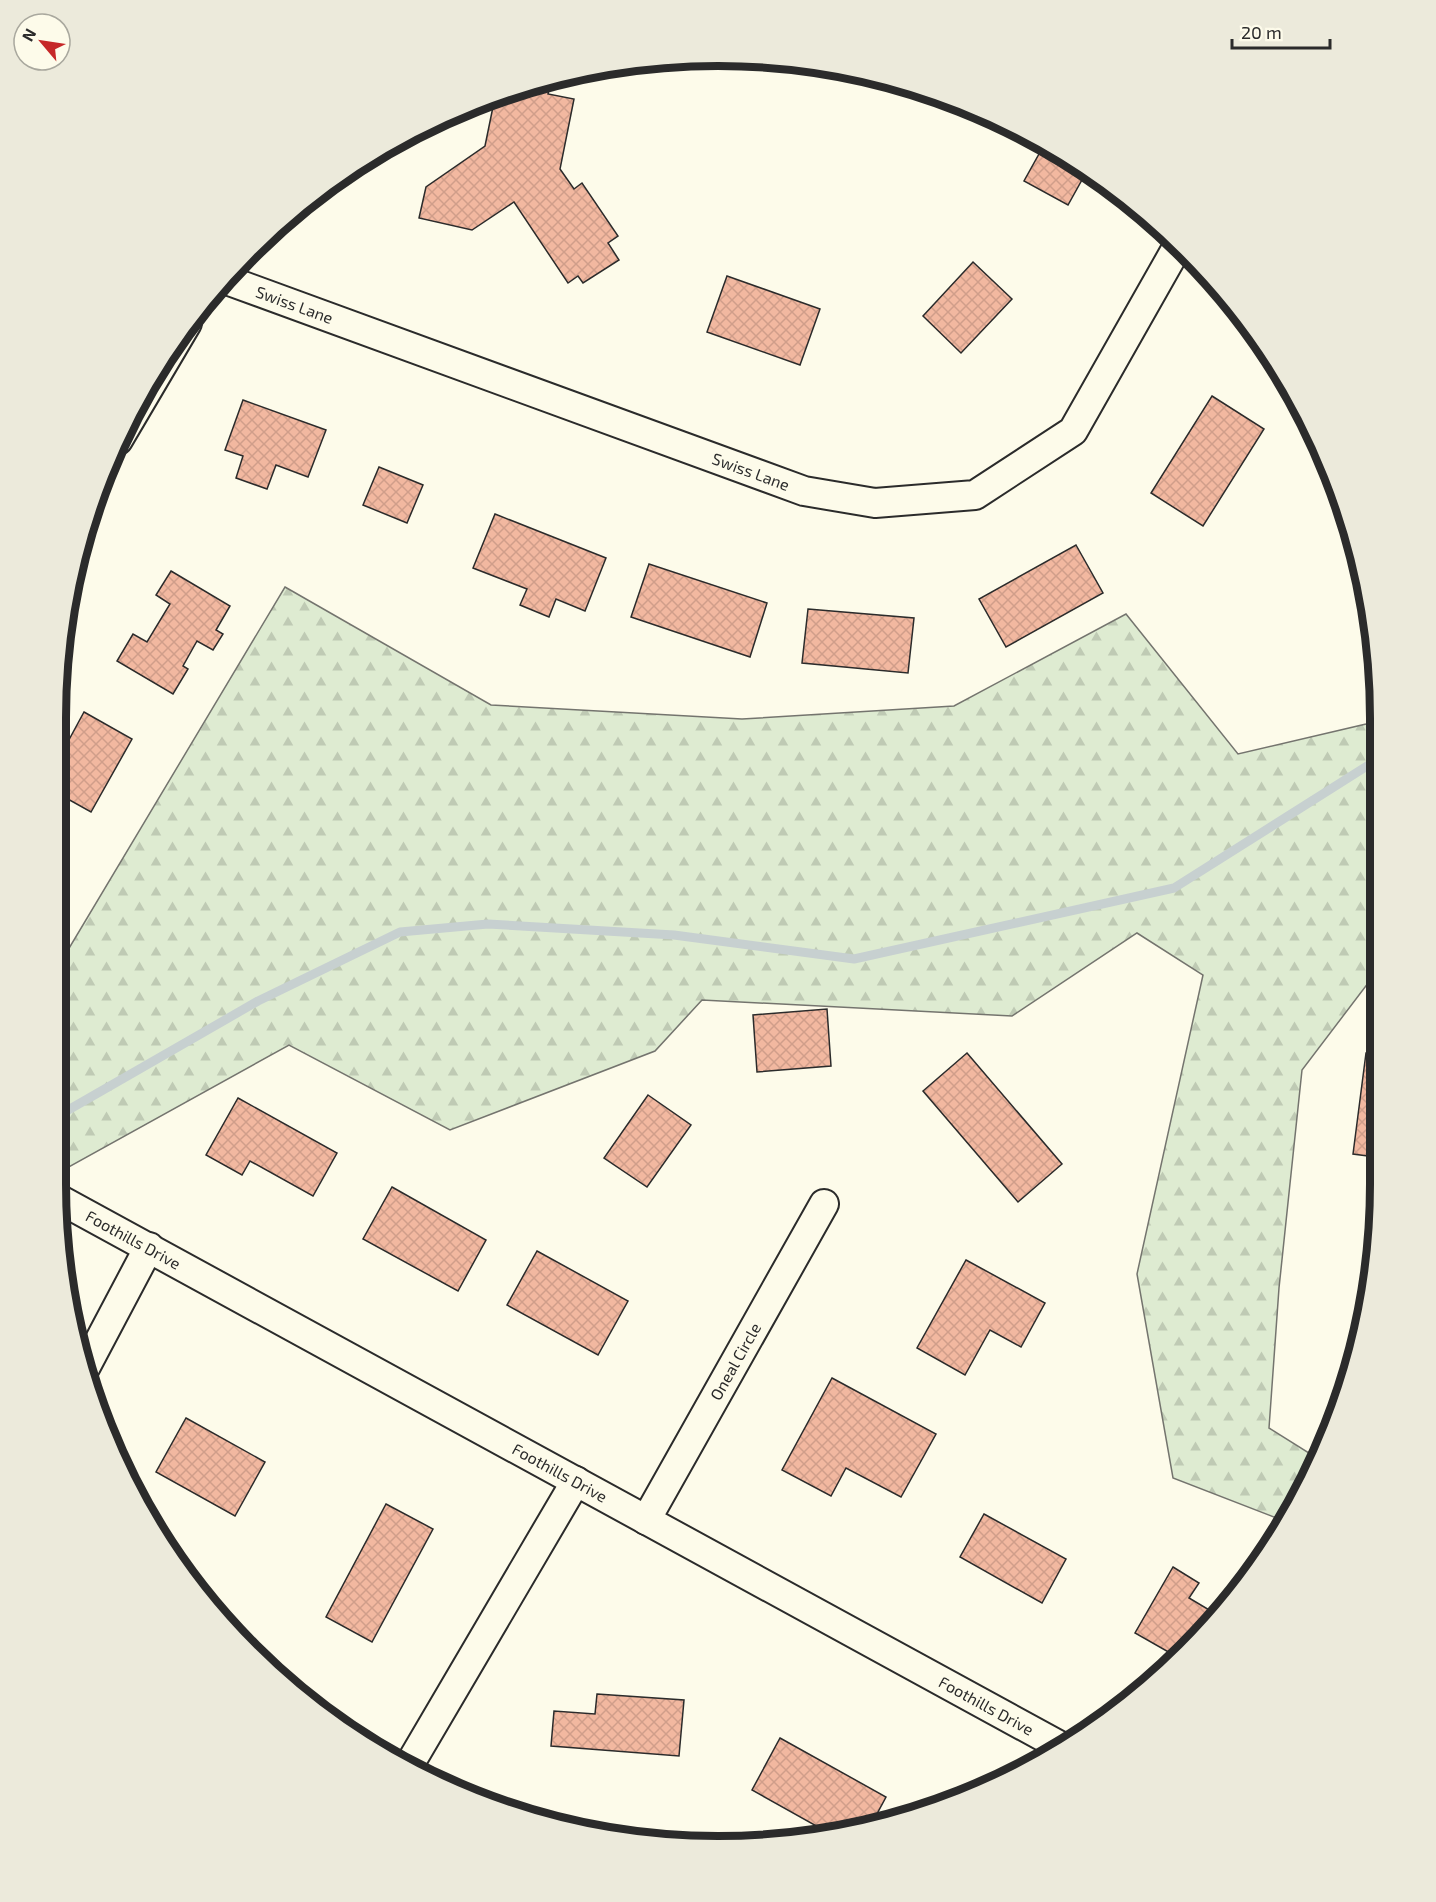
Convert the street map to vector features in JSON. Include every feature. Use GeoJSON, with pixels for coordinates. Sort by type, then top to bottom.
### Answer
{"type":"FeatureCollection","features":[{"type":"Feature","properties":{"kind":"street","name":"Swiss Lane"},"geometry":{"type":"LineString","coordinates":[[233,282],[804,491],[875,503],[975,495],[1073,431],[1174,252]]}},
{"type":"Feature","properties":{"kind":"street","name":"Foothills Drive"},"geometry":{"type":"LineString","coordinates":[[66,1203],[1054,1743]]}},
{"type":"Feature","properties":{"kind":"street","name":"Oneal Circle"},"geometry":{"type":"LineString","coordinates":[[646,1520],[824,1204]]}},
{"type":"Feature","properties":{"kind":"street"},"geometry":{"type":"LineString","coordinates":[[90,1359],[149,1247]]}},
{"type":"Feature","properties":{"kind":"street"},"geometry":{"type":"LineString","coordinates":[[412,1760],[576,1481]]}},
{"type":"Feature","properties":{"kind":"green space"},"geometry":{"type":"Polygon","coordinates":[[[285,587],[491,705],[742,719],[954,706],[1126,614],[1238,754],[1366,724],[1370,720],[1370,981],[1302,1070],[1279,1288],[1269,1428],[1311,1454],[1278,1518],[1173,1478],[1137,1274],[1203,975],[1137,933],[1012,1016],[702,1000],[655,1051],[450,1130],[289,1045],[66,1169],[66,953],[285,587]]]}},
{"type":"Feature","properties":{"kind":"building"},"geometry":{"type":"Polygon","coordinates":[[[549,88],[548,94],[574,99],[560,169],[574,189],[582,183],[618,236],[608,243],[619,260],[583,283],[578,276],[568,283],[514,202],[472,230],[419,218],[426,187],[485,146],[493,107],[549,88]]]}},
{"type":"Feature","properties":{"kind":"building"},"geometry":{"type":"Polygon","coordinates":[[[1041,151],[1083,178],[1068,205],[1024,181],[1041,151]]]}},
{"type":"Feature","properties":{"kind":"building"},"geometry":{"type":"Polygon","coordinates":[[[973,262],[1012,299],[961,353],[923,316],[973,262]]]}},
{"type":"Feature","properties":{"kind":"building"},"geometry":{"type":"Polygon","coordinates":[[[727,276],[820,309],[800,365],[707,332],[727,276]]]}},
{"type":"Feature","properties":{"kind":"building"},"geometry":{"type":"Polygon","coordinates":[[[1212,396],[1264,429],[1203,526],[1151,493],[1212,396]]]}},
{"type":"Feature","properties":{"kind":"building"},"geometry":{"type":"Polygon","coordinates":[[[243,400],[326,430],[308,477],[276,465],[267,489],[236,478],[243,456],[225,450],[243,400]]]}},
{"type":"Feature","properties":{"kind":"building"},"geometry":{"type":"Polygon","coordinates":[[[379,467],[423,485],[407,523],[363,505],[379,467]]]}},
{"type":"Feature","properties":{"kind":"building"},"geometry":{"type":"Polygon","coordinates":[[[495,514],[606,558],[585,611],[556,599],[549,617],[520,605],[527,589],[473,568],[495,514]]]}},
{"type":"Feature","properties":{"kind":"building"},"geometry":{"type":"Polygon","coordinates":[[[1076,545],[1103,593],[1006,647],[979,599],[1076,545]]]}},
{"type":"Feature","properties":{"kind":"building"},"geometry":{"type":"Polygon","coordinates":[[[649,564],[767,603],[750,657],[631,617],[649,564]]]}},
{"type":"Feature","properties":{"kind":"building"},"geometry":{"type":"Polygon","coordinates":[[[171,571],[230,606],[216,630],[223,634],[213,650],[197,641],[183,666],[188,669],[173,694],[117,661],[133,634],[147,642],[170,604],[156,595],[171,571]]]}},
{"type":"Feature","properties":{"kind":"building"},"geometry":{"type":"Polygon","coordinates":[[[808,609],[914,618],[908,673],[802,663],[808,609]]]}},
{"type":"Feature","properties":{"kind":"building"},"geometry":{"type":"Polygon","coordinates":[[[84,712],[132,739],[91,812],[66,798],[66,745],[84,712]]]}},
{"type":"Feature","properties":{"kind":"building"},"geometry":{"type":"Polygon","coordinates":[[[827,1009],[831,1066],[757,1072],[753,1015],[827,1009]]]}},
{"type":"Feature","properties":{"kind":"building"},"geometry":{"type":"Polygon","coordinates":[[[967,1053],[1062,1164],[1018,1202],[923,1091],[967,1053]]]}},
{"type":"Feature","properties":{"kind":"building"},"geometry":{"type":"Polygon","coordinates":[[[1366,1053],[1370,1053],[1370,1156],[1353,1154],[1366,1053]]]}},
{"type":"Feature","properties":{"kind":"building"},"geometry":{"type":"Polygon","coordinates":[[[648,1095],[691,1125],[647,1187],[604,1158],[648,1095]]]}},
{"type":"Feature","properties":{"kind":"building"},"geometry":{"type":"Polygon","coordinates":[[[238,1098],[337,1153],[313,1196],[250,1161],[242,1175],[206,1155],[238,1098]]]}},
{"type":"Feature","properties":{"kind":"building"},"geometry":{"type":"Polygon","coordinates":[[[392,1187],[486,1240],[458,1291],[363,1239],[392,1187]]]}},
{"type":"Feature","properties":{"kind":"building"},"geometry":{"type":"Polygon","coordinates":[[[537,1251],[628,1301],[598,1355],[507,1305],[537,1251]]]}},
{"type":"Feature","properties":{"kind":"building"},"geometry":{"type":"Polygon","coordinates":[[[966,1260],[1045,1303],[1021,1347],[990,1330],[965,1375],[917,1348],[966,1260]]]}},
{"type":"Feature","properties":{"kind":"building"},"geometry":{"type":"Polygon","coordinates":[[[832,1378],[936,1434],[901,1497],[846,1468],[831,1496],[782,1470],[832,1378]]]}},
{"type":"Feature","properties":{"kind":"building"},"geometry":{"type":"Polygon","coordinates":[[[186,1418],[265,1462],[235,1516],[156,1472],[186,1418]]]}},
{"type":"Feature","properties":{"kind":"building"},"geometry":{"type":"Polygon","coordinates":[[[386,1504],[433,1529],[372,1642],[326,1617],[386,1504]]]}},
{"type":"Feature","properties":{"kind":"building"},"geometry":{"type":"Polygon","coordinates":[[[984,1514],[1066,1559],[1042,1603],[960,1557],[984,1514]]]}},
{"type":"Feature","properties":{"kind":"building"},"geometry":{"type":"Polygon","coordinates":[[[1173,1567],[1199,1583],[1189,1598],[1211,1611],[1170,1653],[1135,1633],[1173,1567]]]}},
{"type":"Feature","properties":{"kind":"building"},"geometry":{"type":"Polygon","coordinates":[[[597,1694],[684,1700],[679,1756],[551,1746],[554,1711],[595,1714],[597,1694]]]}},
{"type":"Feature","properties":{"kind":"building"},"geometry":{"type":"Polygon","coordinates":[[[780,1738],[886,1797],[876,1816],[819,1827],[752,1790],[780,1738]]]}},
{"type":"Feature","properties":{"kind":"waterway"},"geometry":{"type":"LineString","coordinates":[[66,1111],[258,1001],[400,932],[488,924],[674,935],[854,959],[1174,888],[1370,764]]}}]}
